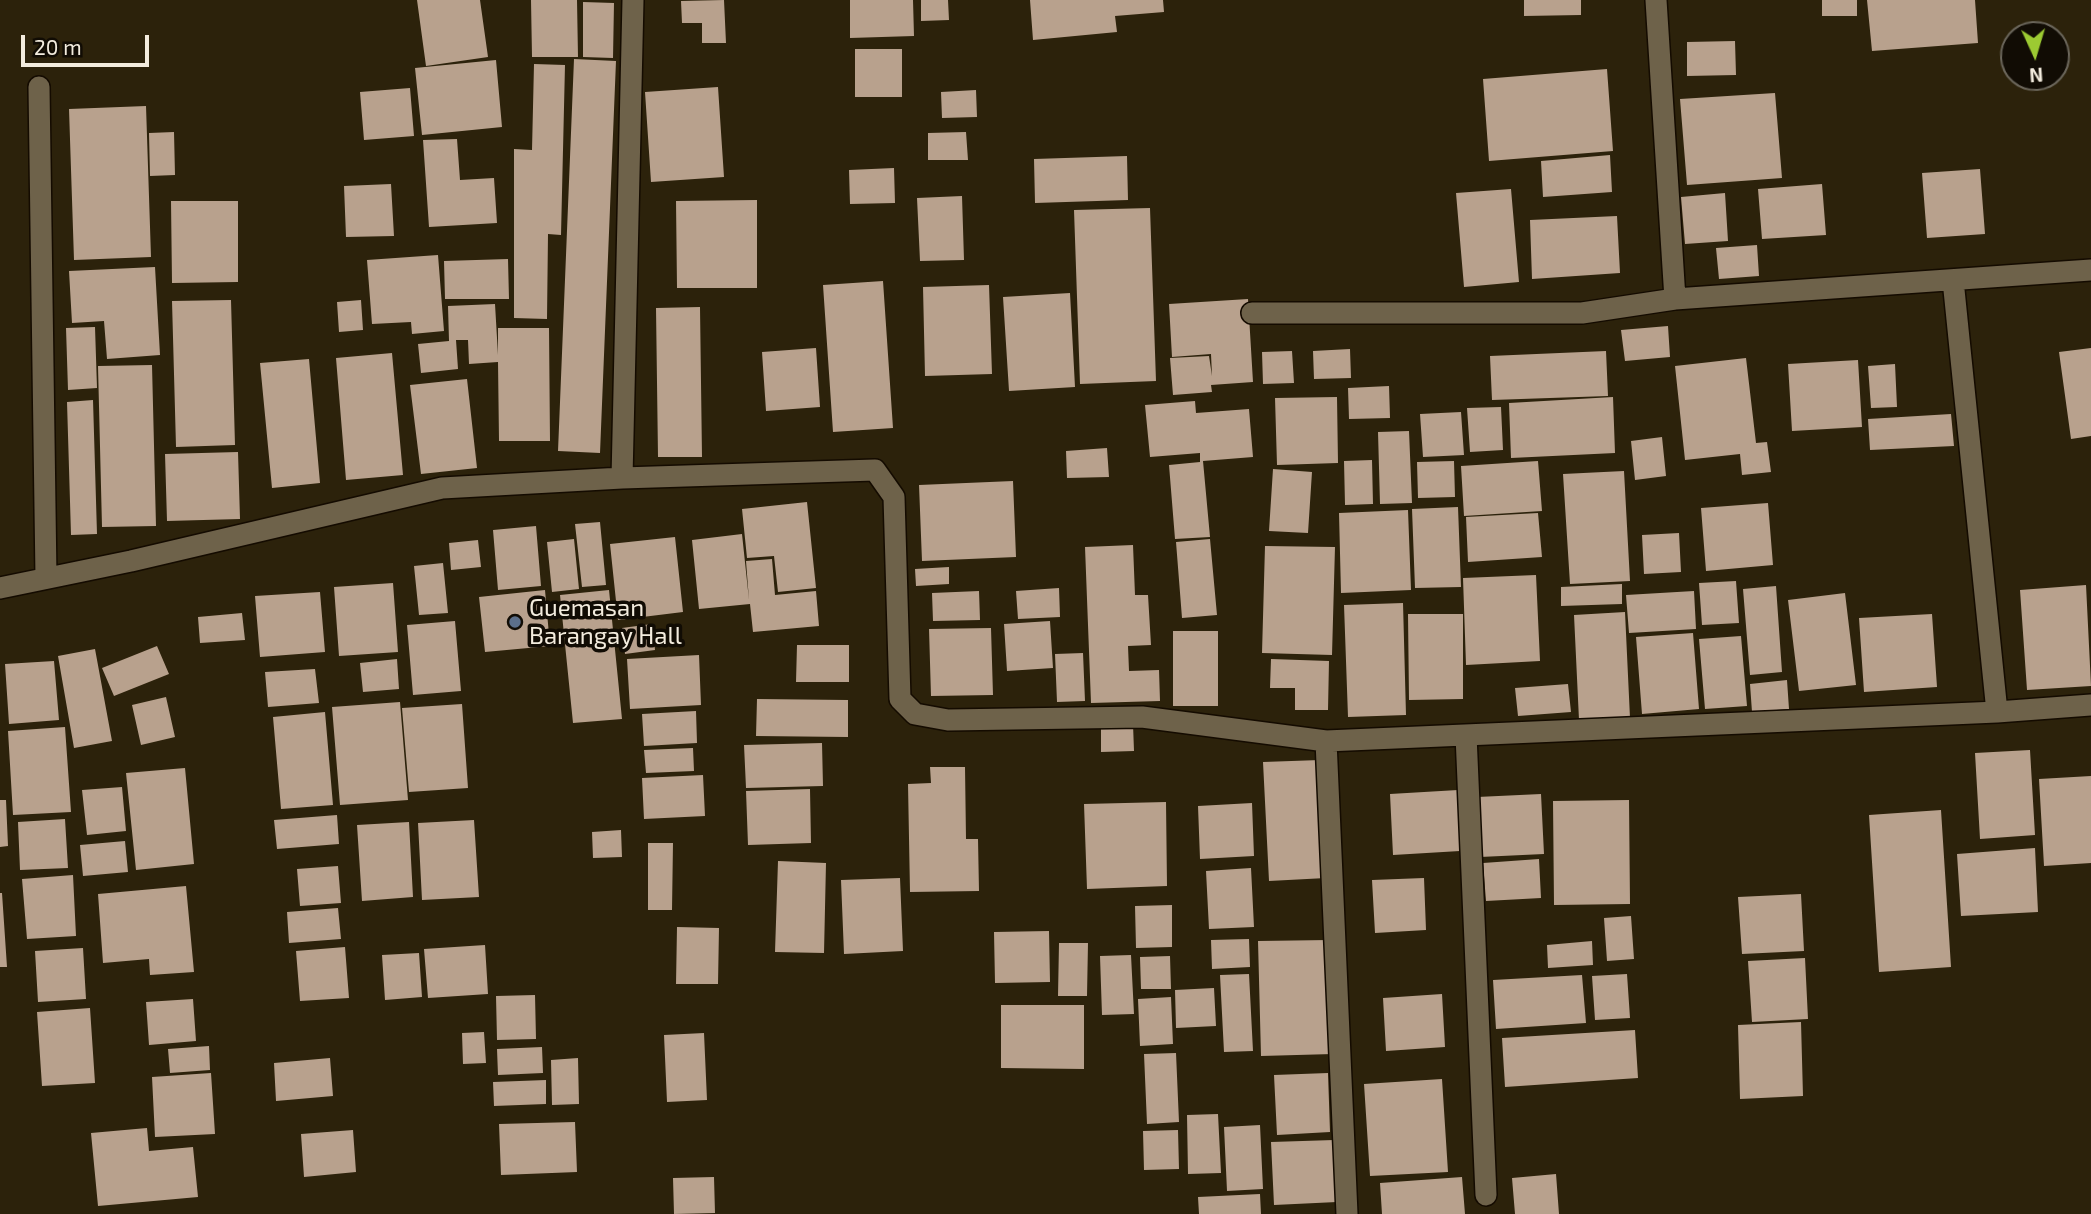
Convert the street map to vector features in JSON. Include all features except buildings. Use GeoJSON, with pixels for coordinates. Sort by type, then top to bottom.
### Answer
{"type":"FeatureCollection","features":[{"type":"Feature","properties":{"kind":"street"},"geometry":{"type":"LineString","coordinates":[[622,478],[633,0]]}},
{"type":"Feature","properties":{"kind":"street"},"geometry":{"type":"LineString","coordinates":[[1656,0],[1675,299]]}},
{"type":"Feature","properties":{"kind":"street"},"geometry":{"type":"LineString","coordinates":[[39,87],[46,579]]}},
{"type":"Feature","properties":{"kind":"street"},"geometry":{"type":"LineString","coordinates":[[1252,313],[1582,313],[1675,299],[2091,270]]}},
{"type":"Feature","properties":{"kind":"street"},"geometry":{"type":"LineString","coordinates":[[1953,280],[1997,712]]}},
{"type":"Feature","properties":{"kind":"street"},"geometry":{"type":"LineString","coordinates":[[0,587],[131,561],[442,488],[622,478],[874,470],[894,497],[900,699],[915,714],[948,720],[1142,717],[1326,741],[1997,712],[2091,705]]}},
{"type":"Feature","properties":{"kind":"street"},"geometry":{"type":"LineString","coordinates":[[1466,735],[1486,1195]]}},
{"type":"Feature","properties":{"kind":"street"},"geometry":{"type":"LineString","coordinates":[[1326,741],[1347,1214]]}},
{"type":"Feature","properties":{"kind":"place","name":"Guemasan Barangay Hall"},"geometry":{"type":"Point","coordinates":[515,622]}}]}
